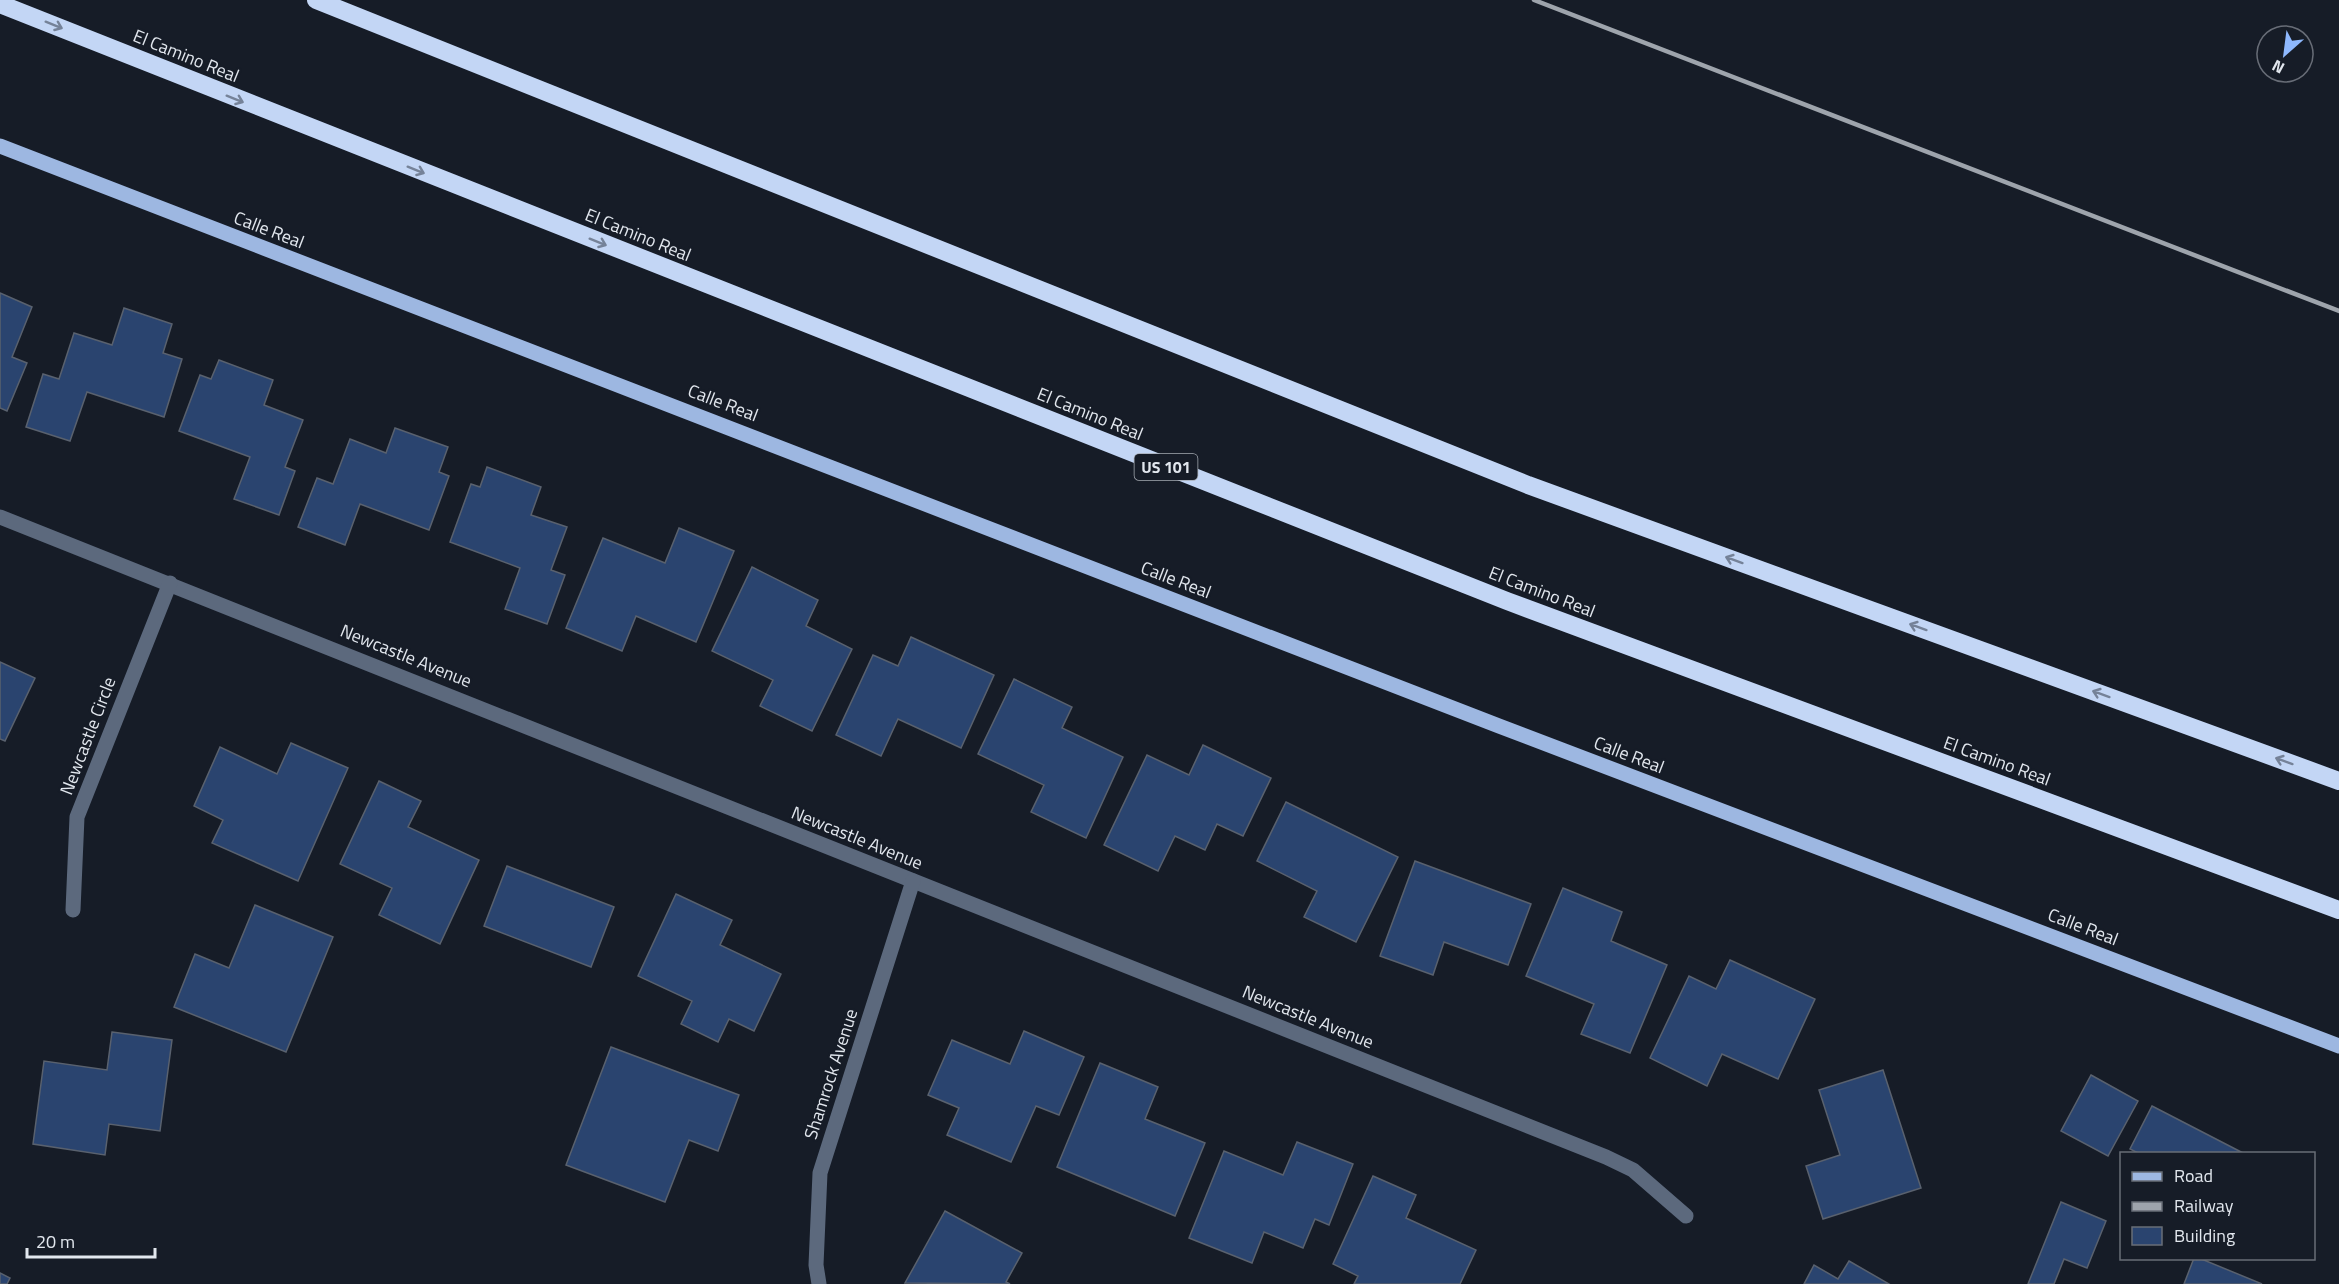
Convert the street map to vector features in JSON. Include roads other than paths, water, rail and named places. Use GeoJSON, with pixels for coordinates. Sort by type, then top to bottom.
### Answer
{"type":"FeatureCollection","features":[{"type":"Feature","properties":{"kind":"highway"},"geometry":{"type":"LineString","coordinates":[[316,0],[1528,485],[2339,781]]}},
{"type":"Feature","properties":{"kind":"highway","name":"El Camino Real"},"geometry":{"type":"LineString","coordinates":[[0,4],[1507,601],[2339,910]]}},
{"type":"Feature","properties":{"kind":"main road","name":"Calle Real"},"geometry":{"type":"LineString","coordinates":[[0,146],[1499,726],[2339,1046]]}},
{"type":"Feature","properties":{"kind":"street","name":"Newcastle Avenue"},"geometry":{"type":"LineString","coordinates":[[0,517],[1606,1157],[1633,1170],[1686,1216]]}},
{"type":"Feature","properties":{"kind":"street","name":"Newcastle Circle"},"geometry":{"type":"LineString","coordinates":[[73,910],[78,818],[170,583]]}},
{"type":"Feature","properties":{"kind":"street","name":"Shamrock Avenue"},"geometry":{"type":"LineString","coordinates":[[819,1284],[816,1265],[820,1173],[913,881]]}},
{"type":"Feature","properties":{"kind":"railway"},"geometry":{"type":"LineString","coordinates":[[1534,0],[2339,311]]}}]}
